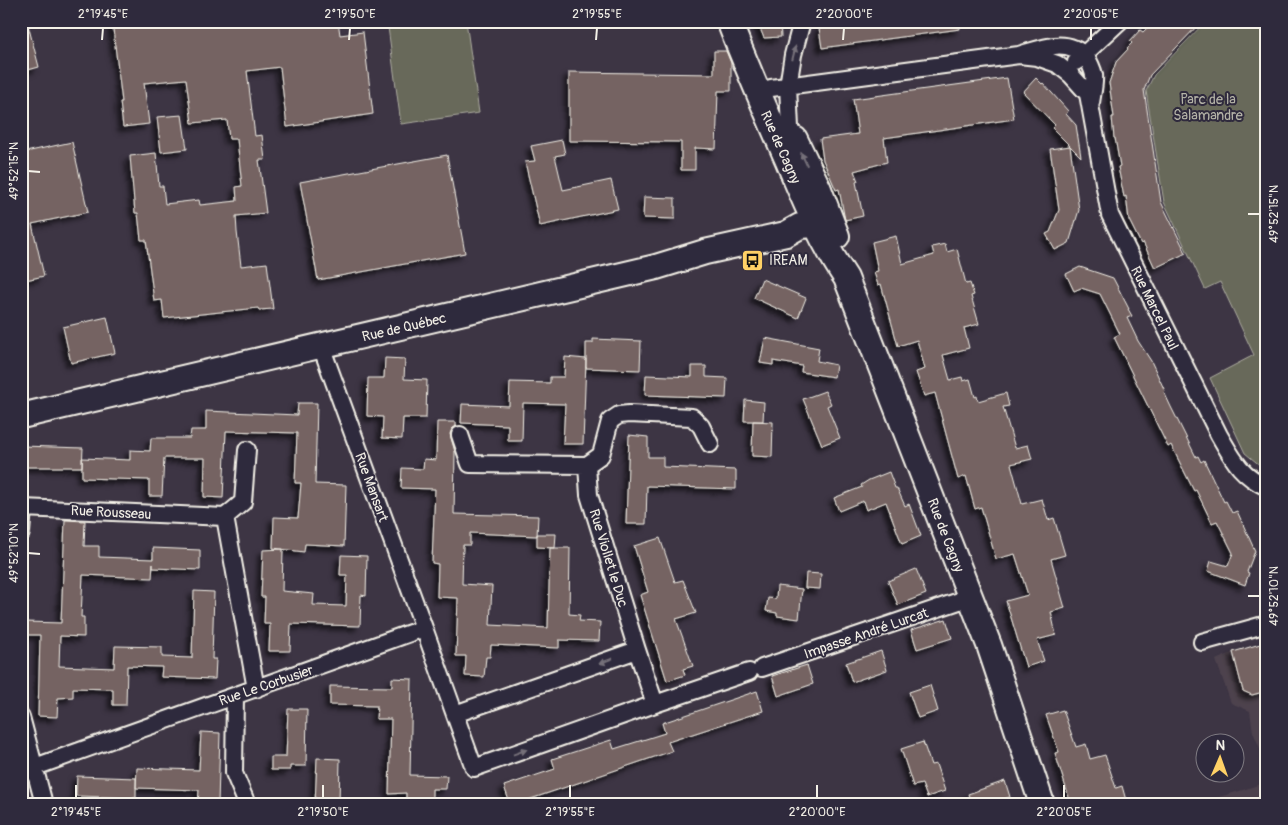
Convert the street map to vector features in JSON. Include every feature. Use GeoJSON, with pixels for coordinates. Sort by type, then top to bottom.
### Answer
{"type":"FeatureCollection","features":[{"type":"Feature","properties":{"kind":"main road","name":"Rue de Cagny"},"geometry":{"type":"LineString","coordinates":[[729,21],[772,88],[803,224]]}},
{"type":"Feature","properties":{"kind":"main road","name":"Rue de Cagny"},"geometry":{"type":"LineString","coordinates":[[742,21],[819,189],[837,236],[840,248],[840,270],[846,278],[989,644],[1034,786],[1042,804]]}},
{"type":"Feature","properties":{"kind":"main road"},"geometry":{"type":"LineString","coordinates":[[819,189],[803,224],[809,243],[840,270]]}},
{"type":"Feature","properties":{"kind":"main road"},"geometry":{"type":"LineString","coordinates":[[803,224],[826,228],[837,236]]}},
{"type":"Feature","properties":{"kind":"main road","name":"Rue de Québec"},"geometry":{"type":"LineString","coordinates":[[21,416],[656,268],[803,224]]}},
{"type":"Feature","properties":{"kind":"street"},"geometry":{"type":"LineString","coordinates":[[772,88],[793,55],[802,21]]}},
{"type":"Feature","properties":{"kind":"street"},"geometry":{"type":"LineString","coordinates":[[1067,72],[1120,21]]}},
{"type":"Feature","properties":{"kind":"street","name":"Rue Marcel Paul"},"geometry":{"type":"LineString","coordinates":[[772,88],[1019,55],[1042,48],[1061,46],[1074,48],[1089,61],[1094,75],[1091,105]]}},
{"type":"Feature","properties":{"kind":"street","name":"Rue Marcel Paul"},"geometry":{"type":"LineString","coordinates":[[1019,55],[1036,57],[1056,64],[1067,72],[1088,94],[1110,215],[1219,435],[1239,469],[1256,482],[1267,487]]}},
{"type":"Feature","properties":{"kind":"street","name":"Rue Mansart"},"geometry":{"type":"LineString","coordinates":[[320,346],[424,628]]}},
{"type":"Feature","properties":{"kind":"street"},"geometry":{"type":"LineString","coordinates":[[460,435],[470,464],[587,465],[601,455],[610,421],[619,415],[629,414],[692,416],[701,426],[710,444]]}},
{"type":"Feature","properties":{"kind":"street"},"geometry":{"type":"LineString","coordinates":[[247,450],[242,502],[224,517],[256,689]]}},
{"type":"Feature","properties":{"kind":"street","name":"Rue Viollet le Duc"},"geometry":{"type":"LineString","coordinates":[[587,465],[589,495],[637,650]]}},
{"type":"Feature","properties":{"kind":"street","name":"Rue Rousseau"},"geometry":{"type":"LineString","coordinates":[[21,533],[23,508],[224,517]]}},
{"type":"Feature","properties":{"kind":"street","name":"Impasse André Lurcat"},"geometry":{"type":"LineString","coordinates":[[655,704],[970,597]]}},
{"type":"Feature","properties":{"kind":"street"},"geometry":{"type":"LineString","coordinates":[[1202,642],[1267,624]]}},
{"type":"Feature","properties":{"kind":"street"},"geometry":{"type":"LineString","coordinates":[[424,628],[474,768],[655,704],[637,650],[455,714]]}},
{"type":"Feature","properties":{"kind":"street","name":"Rue Le Corbusier"},"geometry":{"type":"LineString","coordinates":[[28,770],[424,628]]}},
{"type":"Feature","properties":{"kind":"street"},"geometry":{"type":"LineString","coordinates":[[235,696],[234,773],[247,804]]}},
{"type":"Feature","properties":{"kind":"street"},"geometry":{"type":"LineString","coordinates":[[21,716],[28,770],[44,804]]}},
{"type":"Feature","properties":{"kind":"shaded area"},"geometry":{"type":"Polygon","coordinates":[[[1267,642],[1267,764],[1253,732],[1250,711],[1231,703],[1216,660],[1236,651],[1267,642]]]}},
{"type":"Feature","properties":{"kind":"shaded area"},"geometry":{"type":"Polygon","coordinates":[[[1267,782],[1267,804],[1195,804],[1243,790],[1267,782]]]}},
{"type":"Feature","properties":{"kind":"green space"},"geometry":{"type":"Polygon","coordinates":[[[430,21],[466,21],[479,113],[401,124],[388,27],[430,21]]]}},
{"type":"Feature","properties":{"kind":"green space","name":"Parc de la Salamandre"},"geometry":{"type":"Polygon","coordinates":[[[1206,21],[1267,21],[1267,471],[1245,453],[1210,378],[1254,355],[1220,282],[1205,289],[1164,202],[1146,91],[1154,75],[1206,21]]]}},
{"type":"Feature","properties":{"kind":"building"},"geometry":{"type":"Polygon","coordinates":[[[21,21],[27,21],[39,67],[21,72],[21,21]]]}},
{"type":"Feature","properties":{"kind":"building"},"geometry":{"type":"Polygon","coordinates":[[[112,21],[338,21],[340,35],[363,32],[373,114],[287,127],[280,67],[247,71],[255,136],[262,135],[265,160],[259,160],[266,213],[236,216],[237,232],[241,266],[267,263],[273,309],[259,310],[258,308],[164,318],[162,300],[154,301],[146,240],[141,240],[138,213],[135,213],[130,156],[156,153],[159,186],[163,186],[165,204],[199,200],[200,205],[237,201],[236,187],[242,186],[237,139],[229,139],[227,120],[192,123],[186,79],[144,83],[149,124],[123,127],[120,102],[122,102],[112,21]]]}},
{"type":"Feature","properties":{"kind":"building"},"geometry":{"type":"Polygon","coordinates":[[[757,21],[780,21],[781,37],[764,38],[757,21]]]}},
{"type":"Feature","properties":{"kind":"building"},"geometry":{"type":"Polygon","coordinates":[[[823,21],[959,21],[960,29],[822,48],[819,28],[823,27],[823,21]]]}},
{"type":"Feature","properties":{"kind":"building"},"geometry":{"type":"Polygon","coordinates":[[[1154,21],[1202,21],[1150,75],[1144,90],[1161,202],[1186,253],[1155,268],[1143,242],[1141,244],[1129,220],[1126,196],[1124,197],[1118,167],[1120,166],[1114,138],[1112,117],[1114,117],[1109,83],[1116,62],[1132,43],[1130,41],[1140,30],[1143,32],[1154,21]]]}},
{"type":"Feature","properties":{"kind":"building"},"geometry":{"type":"Polygon","coordinates":[[[714,51],[726,51],[731,63],[731,91],[718,91],[716,149],[695,148],[695,170],[681,170],[681,142],[569,141],[569,72],[714,74],[714,51]]]}},
{"type":"Feature","properties":{"kind":"building"},"geometry":{"type":"Polygon","coordinates":[[[1007,78],[1014,119],[884,138],[887,162],[854,171],[858,181],[856,182],[863,216],[845,220],[839,189],[836,190],[823,160],[820,139],[858,134],[853,99],[1007,78]]]}},
{"type":"Feature","properties":{"kind":"building"},"geometry":{"type":"Polygon","coordinates":[[[1036,78],[1043,83],[1068,111],[1066,114],[1076,125],[1081,157],[1052,128],[1055,125],[1023,92],[1036,78]]]}},
{"type":"Feature","properties":{"kind":"building"},"geometry":{"type":"Polygon","coordinates":[[[182,115],[187,149],[161,152],[157,117],[182,115]]]}},
{"type":"Feature","properties":{"kind":"building"},"geometry":{"type":"Polygon","coordinates":[[[562,140],[565,154],[555,156],[563,190],[611,180],[618,209],[540,226],[525,162],[535,161],[531,146],[562,140]]]}},
{"type":"Feature","properties":{"kind":"building"},"geometry":{"type":"Polygon","coordinates":[[[72,142],[88,212],[32,224],[44,276],[21,281],[21,153],[72,142]]]}},
{"type":"Feature","properties":{"kind":"building"},"geometry":{"type":"Polygon","coordinates":[[[1070,146],[1079,210],[1069,243],[1055,250],[1046,234],[1050,232],[1059,210],[1050,149],[1070,146]]]}},
{"type":"Feature","properties":{"kind":"building"},"geometry":{"type":"Polygon","coordinates":[[[447,155],[465,253],[318,280],[300,182],[447,155]]]}},
{"type":"Feature","properties":{"kind":"building"},"geometry":{"type":"Polygon","coordinates":[[[644,197],[675,198],[675,219],[643,218],[644,197]]]}},
{"type":"Feature","properties":{"kind":"building"},"geometry":{"type":"Polygon","coordinates":[[[896,236],[902,264],[934,255],[932,247],[945,244],[947,252],[957,249],[966,284],[970,283],[974,295],[971,296],[979,324],[964,328],[969,348],[943,355],[950,380],[962,377],[963,381],[970,379],[978,401],[1006,393],[1009,406],[1003,407],[1015,448],[1028,445],[1032,459],[1011,464],[1022,504],[1042,499],[1048,520],[1054,518],[1065,555],[1051,559],[1065,608],[1051,612],[1056,635],[1037,640],[1044,661],[1026,667],[1006,601],[1028,595],[1015,554],[996,559],[981,507],[975,509],[966,476],[958,479],[935,393],[924,396],[916,372],[925,369],[917,340],[898,346],[881,284],[878,285],[874,272],[878,271],[872,242],[896,236]]]}},
{"type":"Feature","properties":{"kind":"building"},"geometry":{"type":"Polygon","coordinates":[[[1080,267],[1113,278],[1132,316],[1127,318],[1138,341],[1151,361],[1196,457],[1198,456],[1201,462],[1204,460],[1224,502],[1226,501],[1232,513],[1237,511],[1255,551],[1247,572],[1249,573],[1245,585],[1208,571],[1211,561],[1228,566],[1233,553],[1217,521],[1212,523],[1171,445],[1168,447],[1114,337],[1120,334],[1100,294],[1081,288],[1074,291],[1066,274],[1080,267]]]}},
{"type":"Feature","properties":{"kind":"building"},"geometry":{"type":"Polygon","coordinates":[[[762,279],[806,298],[798,318],[754,298],[762,279]]]}},
{"type":"Feature","properties":{"kind":"building"},"geometry":{"type":"Polygon","coordinates":[[[107,317],[115,353],[71,363],[63,327],[107,317]]]}},
{"type":"Feature","properties":{"kind":"building"},"geometry":{"type":"Polygon","coordinates":[[[765,338],[819,348],[817,361],[836,365],[834,377],[801,372],[802,366],[773,361],[773,365],[760,363],[765,338]]]}},
{"type":"Feature","properties":{"kind":"building"},"geometry":{"type":"Polygon","coordinates":[[[593,339],[641,341],[640,370],[586,368],[586,343],[593,343],[593,339]]]}},
{"type":"Feature","properties":{"kind":"building"},"geometry":{"type":"Polygon","coordinates":[[[565,357],[586,359],[583,444],[563,444],[565,404],[523,403],[522,441],[508,441],[508,425],[461,423],[462,404],[509,406],[510,382],[550,383],[550,377],[564,377],[565,357]]]}},
{"type":"Feature","properties":{"kind":"building"},"geometry":{"type":"Polygon","coordinates":[[[385,358],[405,359],[404,379],[427,380],[426,418],[403,418],[402,439],[382,438],[383,417],[367,416],[368,378],[384,378],[385,358]]]}},
{"type":"Feature","properties":{"kind":"building"},"geometry":{"type":"Polygon","coordinates":[[[692,366],[706,366],[706,377],[727,378],[726,398],[645,395],[646,375],[692,377],[692,366]]]}},
{"type":"Feature","properties":{"kind":"building"},"geometry":{"type":"Polygon","coordinates":[[[825,391],[831,404],[827,406],[840,438],[822,445],[803,399],[825,391]]]}},
{"type":"Feature","properties":{"kind":"building"},"geometry":{"type":"Polygon","coordinates":[[[745,400],[764,402],[763,421],[744,421],[745,400]]]}},
{"type":"Feature","properties":{"kind":"building"},"geometry":{"type":"Polygon","coordinates":[[[298,403],[317,403],[315,484],[346,485],[344,546],[305,544],[304,552],[273,548],[274,517],[298,518],[301,483],[295,483],[297,433],[226,431],[223,498],[204,497],[205,458],[164,458],[162,496],[149,496],[149,480],[82,478],[82,458],[130,460],[130,450],[150,451],[151,438],[190,438],[191,430],[206,430],[206,411],[297,415],[298,403]]]}},
{"type":"Feature","properties":{"kind":"building"},"geometry":{"type":"Polygon","coordinates":[[[753,421],[773,422],[772,457],[752,456],[753,421]]]}},
{"type":"Feature","properties":{"kind":"building"},"geometry":{"type":"Polygon","coordinates":[[[437,422],[456,422],[456,426],[450,434],[455,452],[454,514],[538,516],[537,536],[470,533],[470,545],[463,545],[462,584],[492,586],[490,625],[548,628],[550,548],[570,548],[569,614],[580,615],[579,621],[600,622],[599,641],[559,640],[559,648],[491,645],[490,657],[486,657],[484,677],[465,676],[466,656],[456,656],[458,598],[437,597],[438,564],[432,563],[435,489],[401,488],[402,468],[423,469],[424,459],[436,460],[437,422]]]}},
{"type":"Feature","properties":{"kind":"building"},"geometry":{"type":"Polygon","coordinates":[[[629,435],[648,437],[648,457],[663,457],[663,467],[736,470],[736,489],[647,486],[646,524],[626,524],[629,435]]]}},
{"type":"Feature","properties":{"kind":"building"},"geometry":{"type":"Polygon","coordinates":[[[22,446],[83,448],[82,467],[21,467],[22,446]]]}},
{"type":"Feature","properties":{"kind":"building"},"geometry":{"type":"Polygon","coordinates":[[[889,472],[905,506],[909,504],[921,536],[902,544],[886,502],[866,510],[863,501],[839,511],[834,498],[862,487],[861,485],[869,480],[889,472]]]}},
{"type":"Feature","properties":{"kind":"building"},"geometry":{"type":"Polygon","coordinates":[[[65,520],[85,521],[84,546],[99,546],[99,557],[153,559],[153,548],[200,550],[200,570],[153,568],[153,564],[152,578],[83,575],[81,617],[84,617],[84,637],[60,636],[59,666],[114,668],[115,646],[162,647],[162,657],[192,658],[194,591],[214,592],[212,659],[216,659],[215,679],[161,677],[162,667],[127,666],[126,705],[113,705],[113,689],[73,688],[73,697],[58,698],[57,717],[38,716],[40,635],[25,635],[25,622],[61,623],[65,520]]]}},
{"type":"Feature","properties":{"kind":"building"},"geometry":{"type":"Polygon","coordinates":[[[537,534],[556,534],[555,548],[537,547],[537,534]]]}},
{"type":"Feature","properties":{"kind":"building"},"geometry":{"type":"Polygon","coordinates":[[[660,538],[675,582],[683,580],[696,613],[676,619],[693,666],[683,669],[685,675],[667,681],[640,595],[648,592],[634,546],[660,538]]]}},
{"type":"Feature","properties":{"kind":"building"},"geometry":{"type":"Polygon","coordinates":[[[283,549],[282,591],[314,594],[313,605],[346,606],[347,575],[340,575],[341,555],[367,556],[366,596],[361,595],[360,626],[291,624],[290,651],[269,651],[270,624],[264,624],[265,597],[261,597],[263,550],[283,549]]]}},
{"type":"Feature","properties":{"kind":"building"},"geometry":{"type":"Polygon","coordinates":[[[916,569],[926,594],[898,605],[888,581],[916,569]]]}},
{"type":"Feature","properties":{"kind":"building"},"geometry":{"type":"Polygon","coordinates":[[[806,573],[821,574],[820,589],[805,588],[806,573]]]}},
{"type":"Feature","properties":{"kind":"building"},"geometry":{"type":"Polygon","coordinates":[[[777,586],[802,589],[799,619],[777,616],[777,613],[766,611],[768,598],[776,599],[777,586]]]}},
{"type":"Feature","properties":{"kind":"building"},"geometry":{"type":"Polygon","coordinates":[[[946,619],[952,638],[917,649],[911,630],[946,619]]]}},
{"type":"Feature","properties":{"kind":"building"},"geometry":{"type":"Polygon","coordinates":[[[1267,642],[1267,691],[1252,695],[1243,691],[1233,652],[1267,642]]]}},
{"type":"Feature","properties":{"kind":"building"},"geometry":{"type":"Polygon","coordinates":[[[881,651],[887,670],[852,682],[846,663],[881,651]]]}},
{"type":"Feature","properties":{"kind":"building"},"geometry":{"type":"Polygon","coordinates":[[[807,665],[813,684],[778,696],[772,676],[807,665]]]}},
{"type":"Feature","properties":{"kind":"building"},"geometry":{"type":"Polygon","coordinates":[[[392,678],[412,679],[410,775],[447,776],[446,789],[432,789],[432,804],[406,804],[406,793],[389,794],[391,719],[376,719],[377,706],[330,705],[330,686],[392,687],[392,678]]]}},
{"type":"Feature","properties":{"kind":"building"},"geometry":{"type":"Polygon","coordinates":[[[930,685],[938,711],[918,718],[909,692],[930,685]]]}},
{"type":"Feature","properties":{"kind":"building"},"geometry":{"type":"Polygon","coordinates":[[[757,691],[763,711],[668,742],[672,751],[516,804],[510,804],[504,786],[555,769],[552,759],[611,740],[614,749],[665,733],[662,723],[757,691]]]}},
{"type":"Feature","properties":{"kind":"building"},"geometry":{"type":"Polygon","coordinates":[[[288,709],[307,709],[306,766],[290,766],[290,770],[271,770],[271,757],[286,757],[288,709]]]}},
{"type":"Feature","properties":{"kind":"building"},"geometry":{"type":"Polygon","coordinates":[[[1063,710],[1076,747],[1086,744],[1090,759],[1105,755],[1116,788],[1122,786],[1127,804],[1071,804],[1055,753],[1059,752],[1046,715],[1063,710]]]}},
{"type":"Feature","properties":{"kind":"building"},"geometry":{"type":"Polygon","coordinates":[[[201,732],[220,733],[218,804],[198,804],[199,790],[136,788],[137,768],[199,770],[201,732]]]}},
{"type":"Feature","properties":{"kind":"building"},"geometry":{"type":"Polygon","coordinates":[[[923,742],[931,765],[936,764],[945,791],[927,797],[922,784],[913,786],[901,749],[923,742]]]}},
{"type":"Feature","properties":{"kind":"building"},"geometry":{"type":"Polygon","coordinates":[[[317,758],[340,759],[339,804],[315,804],[317,758]]]}},
{"type":"Feature","properties":{"kind":"building"},"geometry":{"type":"Polygon","coordinates":[[[77,776],[136,778],[136,798],[76,796],[77,776]]]}},
{"type":"Feature","properties":{"kind":"building"},"geometry":{"type":"Polygon","coordinates":[[[1005,781],[1010,797],[988,804],[972,804],[968,794],[1005,781]]]}},
{"type":"Feature","properties":{"kind":"place","name":"IREAM"},"geometry":{"type":"Point","coordinates":[753,260]}}]}
